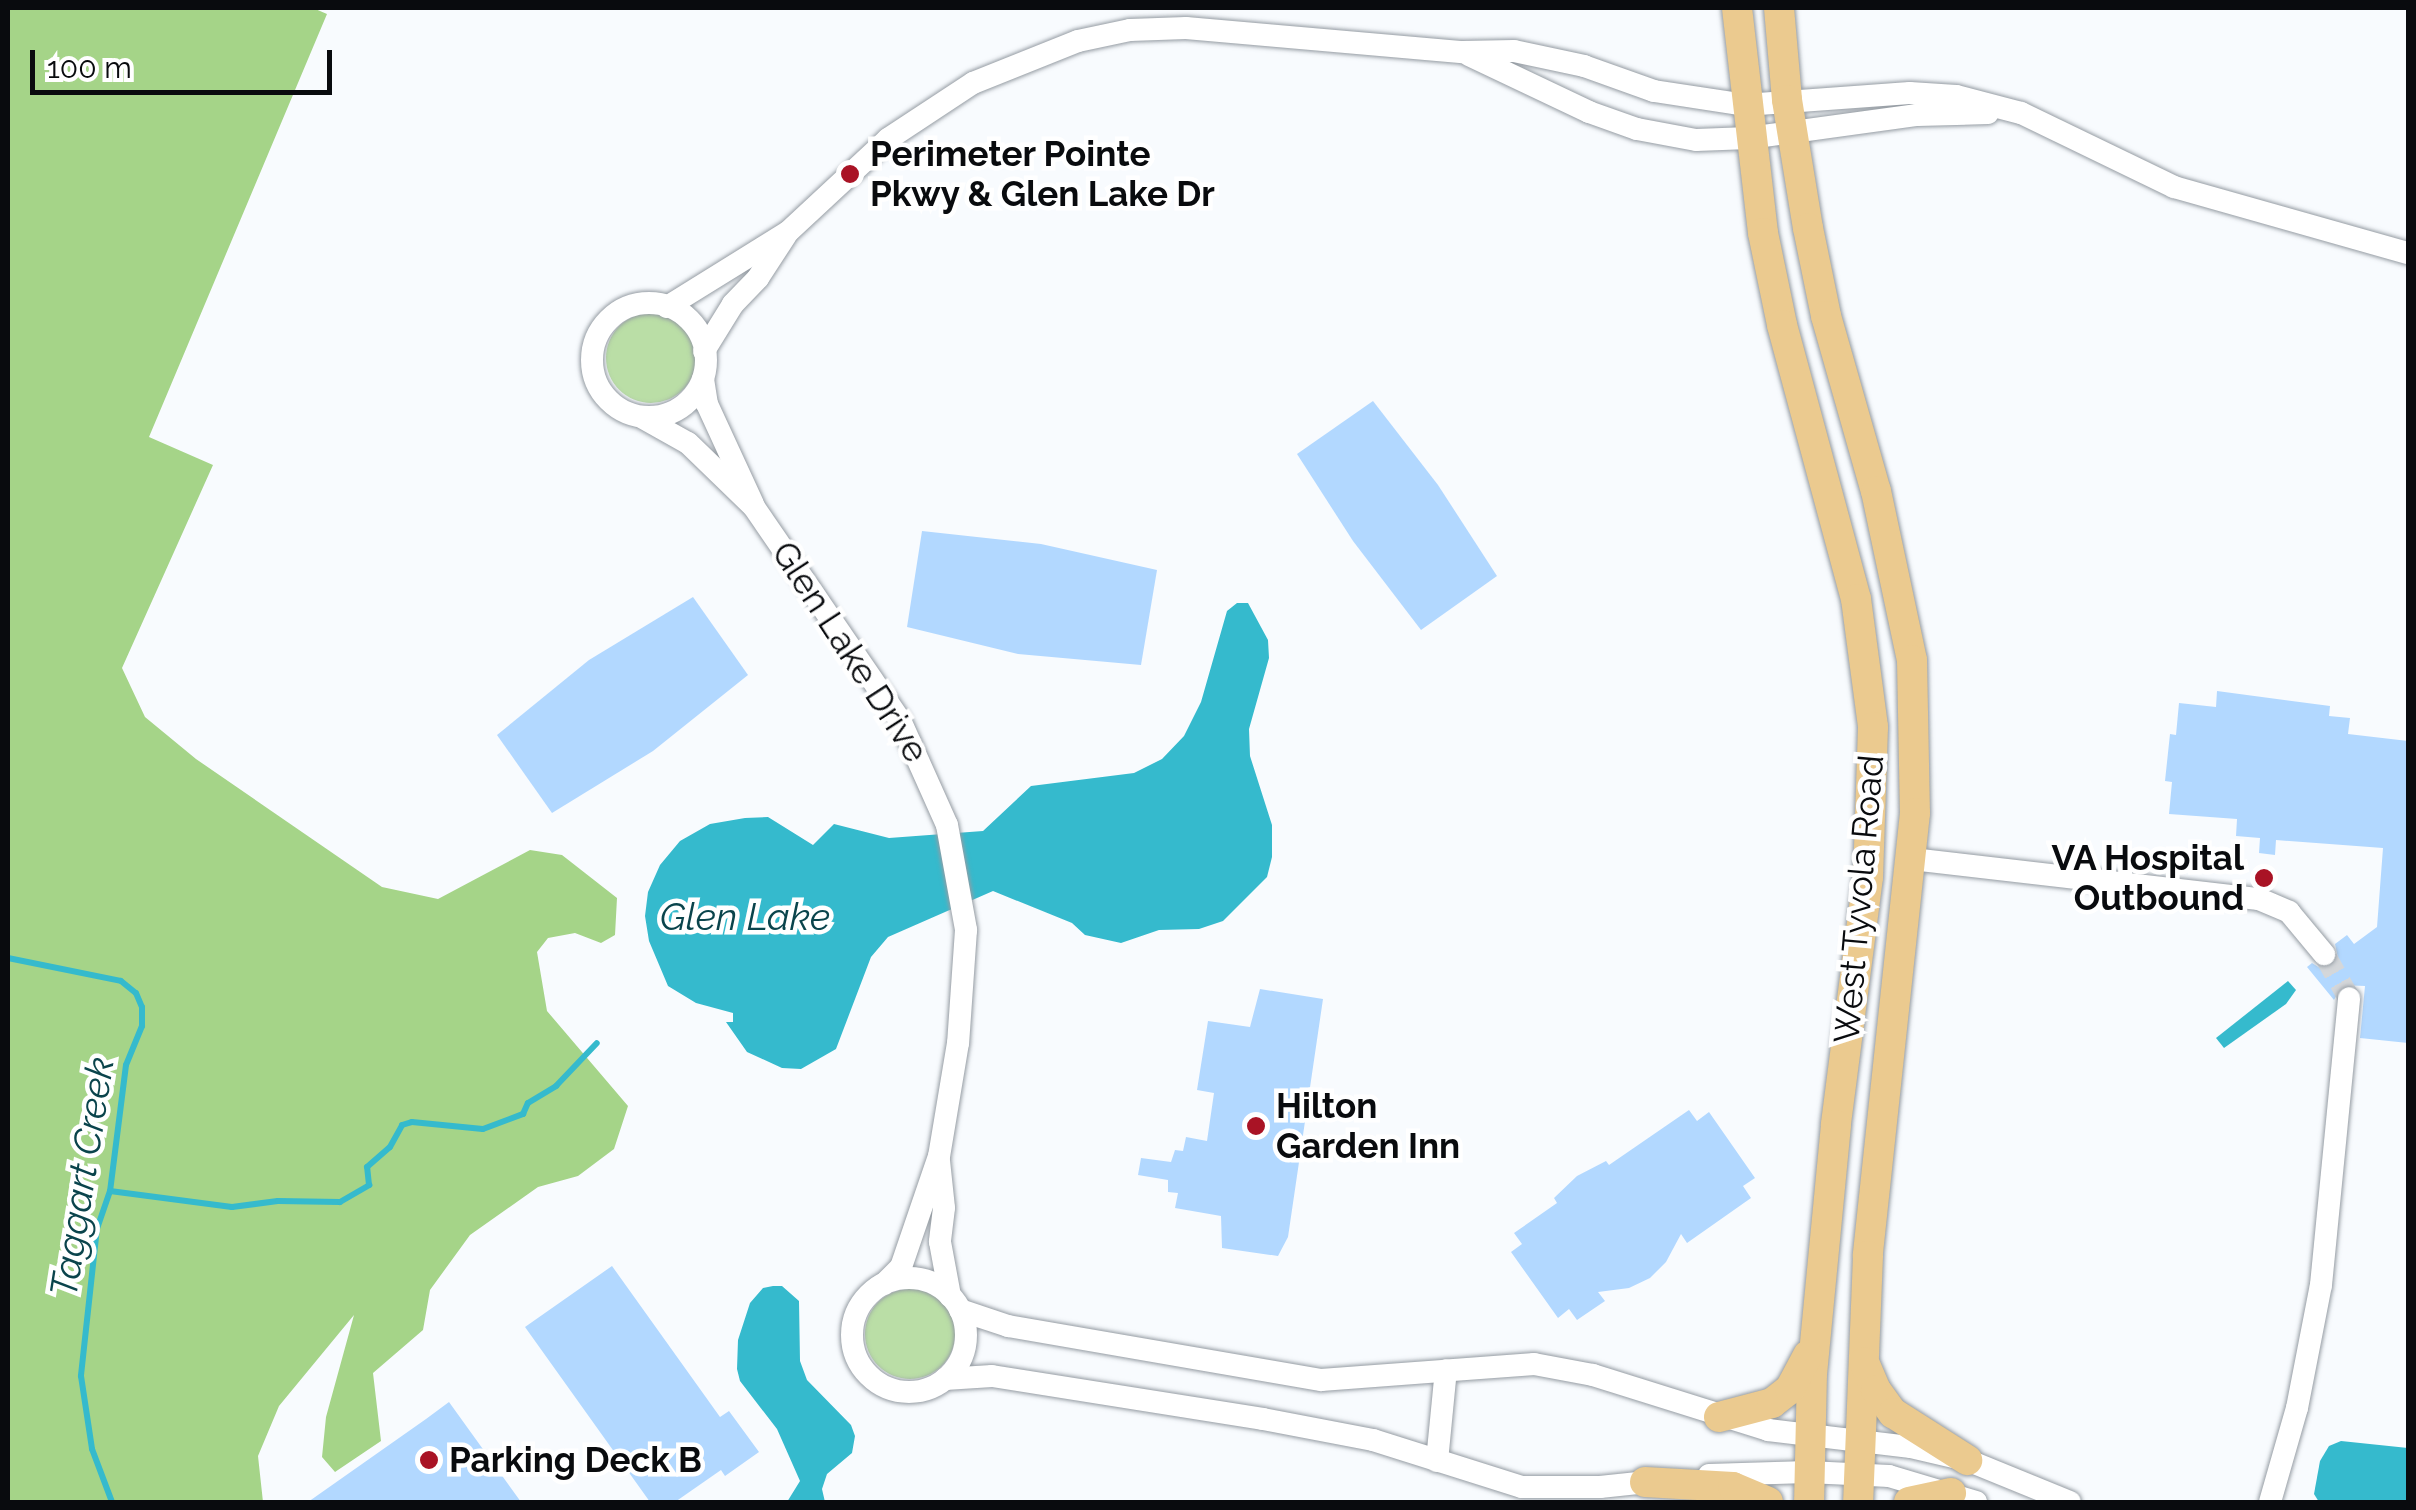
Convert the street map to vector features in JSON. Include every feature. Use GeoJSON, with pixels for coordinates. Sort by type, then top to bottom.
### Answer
{"type":"FeatureCollection","features":[{"type":"Feature","properties":{"kind":"main road","name":"West Tyvola Road"},"geometry":{"type":"LineString","coordinates":[[1737,8],[1745,105],[1782,325],[1834,506],[1868,664],[1874,772],[1868,877],[1836,1125],[1814,1344],[1808,1502]]}},
{"type":"Feature","properties":{"kind":"main road","name":"West Tyvola Road"},"geometry":{"type":"LineString","coordinates":[[1779,8],[1791,133],[1826,316],[1902,596],[1912,660],[1912,859],[1868,1256],[1859,1488]]}},
{"type":"Feature","properties":{"kind":"main road"},"geometry":{"type":"LineString","coordinates":[[1868,664],[1889,712],[1891,836],[1912,859]]}},
{"type":"Feature","properties":{"kind":"main road"},"geometry":{"type":"LineString","coordinates":[[1720,1417],[1759,1408],[1790,1389],[1814,1344]]}},
{"type":"Feature","properties":{"kind":"main road"},"geometry":{"type":"LineString","coordinates":[[1863,1359],[1876,1390],[1894,1412],[1968,1460]]}},
{"type":"Feature","properties":{"kind":"main road"},"geometry":{"type":"LineString","coordinates":[[1645,1482],[1733,1487],[1768,1502]]}},
{"type":"Feature","properties":{"kind":"main road"},"geometry":{"type":"LineString","coordinates":[[1909,1502],[1928,1495],[1964,1498]]}},
{"type":"Feature","properties":{"kind":"street"},"geometry":{"type":"LineString","coordinates":[[667,306],[696,328],[704,351],[703,379],[682,407],[664,416],[644,418],[608,401],[597,385],[592,366],[594,346],[602,328],[616,314],[632,306],[667,306],[788,232],[888,139],[942,101],[1026,58],[1130,30],[1186,28],[1542,56],[1654,91],[1745,105],[1910,93],[1956,96],[2022,114],[2174,187],[2408,253]]}},
{"type":"Feature","properties":{"kind":"street"},"geometry":{"type":"LineString","coordinates":[[1463,52],[1636,130],[1696,140],[1750,138],[1918,115],[2022,114]]}},
{"type":"Feature","properties":{"kind":"street"},"geometry":{"type":"LineString","coordinates":[[704,351],[733,304],[758,278],[788,232]]}},
{"type":"Feature","properties":{"kind":"street","name":"Glen Lake Drive"},"geometry":{"type":"LineString","coordinates":[[703,379],[706,404],[754,507],[900,720],[933,785],[954,852],[966,930],[958,1043],[938,1156],[901,1267],[884,1284]]}},
{"type":"Feature","properties":{"kind":"street","name":"Glen Lake Drive"},"geometry":{"type":"LineString","coordinates":[[644,418],[688,442],[754,507]]}},
{"type":"Feature","properties":{"kind":"street"},"geometry":{"type":"LineString","coordinates":[[1912,859],[2259,899],[2280,906],[2324,954]]}},
{"type":"Feature","properties":{"kind":"street"},"geometry":{"type":"LineString","coordinates":[[2270,1502],[2296,1408],[2321,1285],[2349,998]]}},
{"type":"Feature","properties":{"kind":"street","name":"Glen Lake Drive"},"geometry":{"type":"LineString","coordinates":[[938,1156],[944,1208],[940,1242],[955,1303]]}},
{"type":"Feature","properties":{"kind":"street"},"geometry":{"type":"LineString","coordinates":[[1964,1498],[1894,1476],[1859,1488],[1808,1472],[1522,1486],[1373,1440],[992,1376],[945,1379],[908,1392],[888,1389],[859,1364],[852,1345],[852,1325],[862,1302],[884,1284],[919,1279],[955,1303],[1008,1326],[1272,1375],[1321,1380],[1534,1364],[1593,1375],[1720,1417],[1968,1460],[2070,1502]]}},
{"type":"Feature","properties":{"kind":"street"},"geometry":{"type":"LineString","coordinates":[[945,1379],[958,1364],[965,1346],[955,1303]]}},
{"type":"Feature","properties":{"kind":"street"},"geometry":{"type":"LineString","coordinates":[[1437,1461],[1446,1370]]}},
{"type":"Feature","properties":{"kind":"green space"},"geometry":{"type":"Polygon","coordinates":[[[8,8],[313,8],[327,14],[149,437],[213,465],[122,668],[145,717],[196,759],[382,887],[438,899],[530,850],[562,855],[617,898],[615,935],[601,943],[575,933],[548,938],[537,952],[547,1011],[628,1106],[614,1149],[578,1176],[538,1187],[470,1235],[430,1290],[423,1330],[373,1373],[381,1441],[335,1472],[322,1457],[326,1417],[354,1315],[279,1406],[258,1456],[263,1502],[8,1502],[8,8]]]}},
{"type":"Feature","properties":{"kind":"green space"},"geometry":{"type":"Polygon","coordinates":[[[651,313],[668,316],[683,326],[693,341],[693,375],[683,390],[668,400],[651,403],[634,400],[619,390],[609,375],[606,358],[609,341],[619,326],[634,316],[651,313]]]}},
{"type":"Feature","properties":{"kind":"green space"},"geometry":{"type":"Polygon","coordinates":[[[910,1289],[942,1302],[955,1334],[942,1366],[910,1379],[878,1366],[865,1334],[878,1302],[910,1289]]]}},
{"type":"Feature","properties":{"kind":"water","name":"Glen Lake"},"geometry":{"type":"Polygon","coordinates":[[[1237,603],[1248,603],[1268,640],[1269,658],[1249,729],[1250,756],[1272,825],[1272,857],[1267,877],[1223,921],[1199,929],[1159,930],[1121,943],[1085,935],[1072,923],[993,891],[888,937],[871,957],[836,1049],[801,1069],[782,1068],[747,1052],[726,1022],[733,1022],[733,1013],[696,1003],[668,986],[649,941],[645,916],[648,892],[660,865],[680,841],[710,824],[768,817],[813,845],[834,824],[889,838],[983,831],[1031,786],[1134,773],[1162,759],[1184,736],[1201,702],[1227,611],[1237,603]]]}},
{"type":"Feature","properties":{"kind":"water"},"geometry":{"type":"Polygon","coordinates":[[[2288,981],[2296,990],[2286,1004],[2224,1048],[2216,1038],[2288,981]]]}},
{"type":"Feature","properties":{"kind":"water"},"geometry":{"type":"Polygon","coordinates":[[[782,1286],[799,1301],[800,1361],[807,1380],[851,1425],[855,1436],[852,1453],[827,1474],[822,1489],[825,1502],[787,1502],[800,1481],[777,1429],[740,1381],[737,1369],[738,1340],[750,1303],[763,1288],[782,1286]]]}},
{"type":"Feature","properties":{"kind":"water"},"geometry":{"type":"Polygon","coordinates":[[[2341,1441],[2408,1448],[2408,1502],[2319,1502],[2314,1494],[2320,1461],[2329,1446],[2341,1441]]]}},
{"type":"Feature","properties":{"kind":"building"},"geometry":{"type":"Polygon","coordinates":[[[1373,401],[1438,485],[1497,576],[1421,630],[1353,541],[1297,454],[1373,401]]]}},
{"type":"Feature","properties":{"kind":"building"},"geometry":{"type":"Polygon","coordinates":[[[922,531],[1041,544],[1157,570],[1141,665],[1018,654],[907,627],[922,531]]]}},
{"type":"Feature","properties":{"kind":"building"},"geometry":{"type":"Polygon","coordinates":[[[693,597],[748,675],[653,751],[552,813],[497,735],[589,660],[693,597]]]}},
{"type":"Feature","properties":{"kind":"building"},"geometry":{"type":"Polygon","coordinates":[[[2217,691],[2330,706],[2329,716],[2350,718],[2348,734],[2408,741],[2408,1043],[2360,1038],[2365,986],[2342,985],[2334,1000],[2307,967],[2312,963],[2320,968],[2333,966],[2338,958],[2335,944],[2347,935],[2354,944],[2377,927],[2383,848],[2276,840],[2275,855],[2259,853],[2260,838],[2236,836],[2237,819],[2169,814],[2172,782],[2165,781],[2170,734],[2176,735],[2179,703],[2216,707],[2217,691]]]}},
{"type":"Feature","properties":{"kind":"building","name":"Hilton Garden Inn"},"geometry":{"type":"Polygon","coordinates":[[[1260,989],[1323,999],[1288,1237],[1278,1256],[1222,1248],[1221,1216],[1175,1208],[1178,1193],[1168,1192],[1168,1180],[1138,1175],[1141,1158],[1171,1162],[1175,1150],[1183,1151],[1186,1137],[1207,1141],[1214,1093],[1197,1090],[1208,1021],[1250,1027],[1260,989]]]}},
{"type":"Feature","properties":{"kind":"building"},"geometry":{"type":"Polygon","coordinates":[[[1689,1110],[1697,1121],[1709,1112],[1755,1178],[1743,1186],[1751,1198],[1687,1243],[1681,1234],[1666,1262],[1650,1278],[1629,1288],[1598,1292],[1605,1301],[1577,1320],[1569,1309],[1558,1318],[1511,1252],[1522,1244],[1514,1233],[1557,1203],[1554,1198],[1577,1176],[1606,1161],[1609,1165],[1689,1110]]]}},
{"type":"Feature","properties":{"kind":"building"},"geometry":{"type":"Polygon","coordinates":[[[612,1266],[720,1417],[729,1411],[759,1452],[725,1476],[721,1470],[675,1502],[650,1502],[525,1327],[612,1266]]]}},
{"type":"Feature","properties":{"kind":"building","name":"Parking Deck B"},"geometry":{"type":"Polygon","coordinates":[[[449,1402],[521,1502],[308,1502],[426,1419],[449,1402]]]}},
{"type":"Feature","properties":{"kind":"waterway","name":"Taggart Creek"},"geometry":{"type":"LineString","coordinates":[[8,958],[121,981],[136,993],[142,1007],[142,1026],[126,1065],[110,1191],[97,1228],[81,1376],[92,1449],[112,1502]]}},
{"type":"Feature","properties":{"kind":"waterway"},"geometry":{"type":"LineString","coordinates":[[110,1191],[232,1207],[278,1201],[340,1202],[369,1185],[367,1167],[390,1147],[402,1125],[412,1122],[483,1129],[523,1114],[528,1103],[556,1086],[597,1043]]}},
{"type":"Feature","properties":{"kind":"tunnel"},"geometry":{"type":"LineString","coordinates":[[2324,954],[2349,998]]}},
{"type":"Feature","properties":{"kind":"place","name":"Perimeter Pointe Pkwy & Glen Lake Dr"},"geometry":{"type":"Point","coordinates":[850,174]}},
{"type":"Feature","properties":{"kind":"place","name":"VA Hospital Outbound"},"geometry":{"type":"Point","coordinates":[2264,878]}},
{"type":"Feature","properties":{"kind":"place","name":"Hilton Garden Inn"},"geometry":{"type":"Point","coordinates":[1256,1126]}},
{"type":"Feature","properties":{"kind":"place","name":"Parking Deck B"},"geometry":{"type":"Point","coordinates":[429,1460]}}]}
